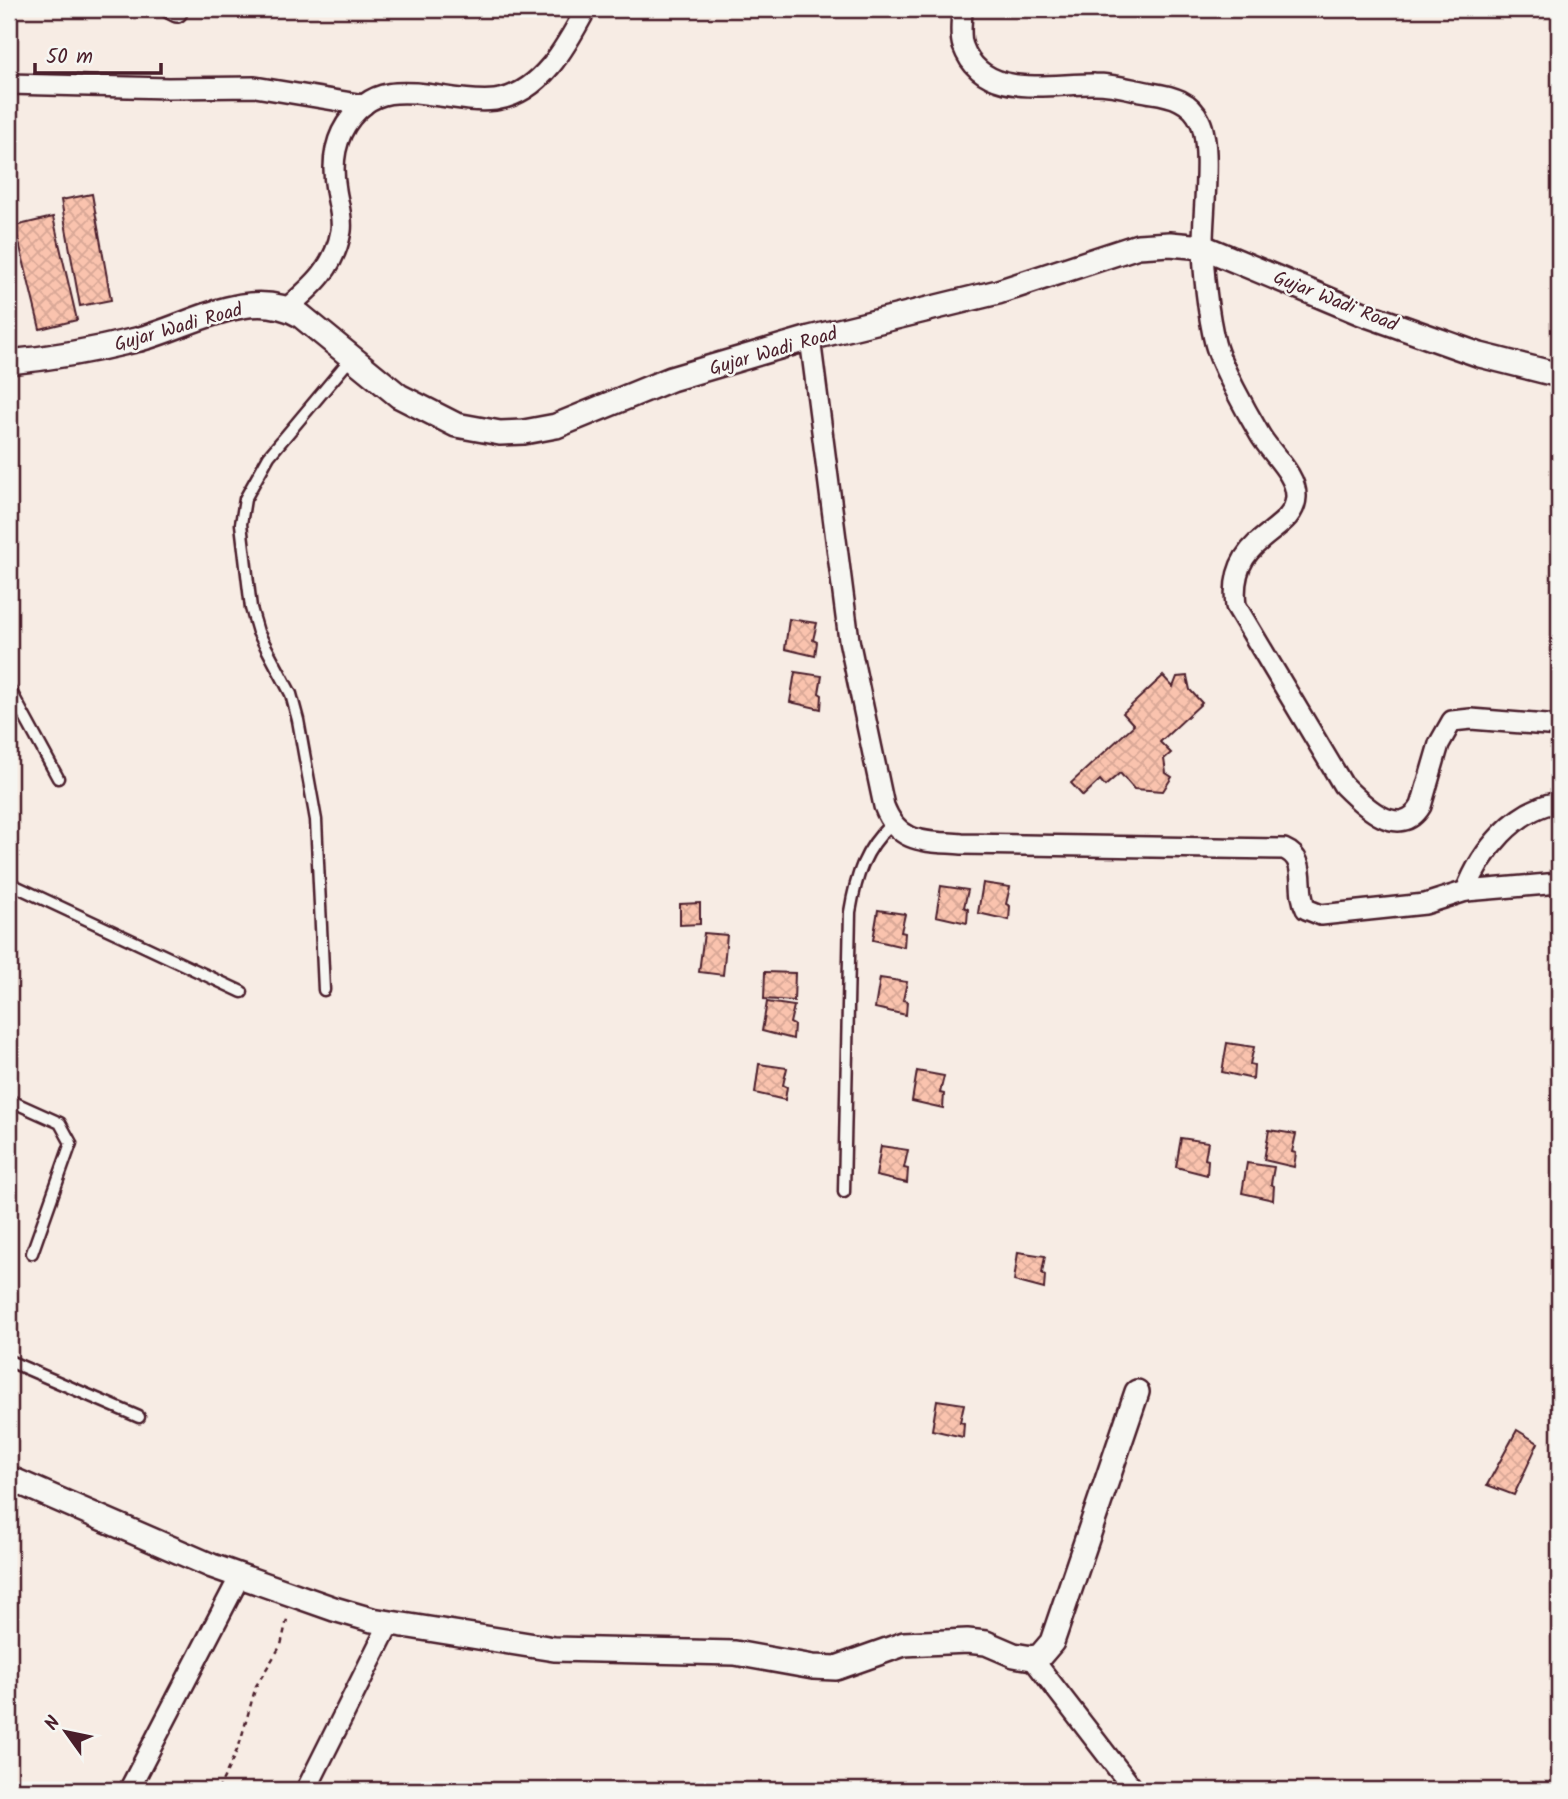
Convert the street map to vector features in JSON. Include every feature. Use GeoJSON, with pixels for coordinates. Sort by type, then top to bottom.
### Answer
{"type":"FeatureCollection","features":[{"type":"Feature","properties":{"kind":"street"},"geometry":{"type":"LineString","coordinates":[[287,308],[321,279],[332,259],[342,219],[333,165],[334,148],[350,120],[363,106],[379,96],[399,92],[496,100],[525,89],[559,54],[586,9]]}},
{"type":"Feature","properties":{"kind":"street"},"geometry":{"type":"LineString","coordinates":[[962,9],[962,43],[971,61],[984,74],[1024,87],[1098,84],[1167,95],[1182,100],[1200,121],[1205,147],[1203,247],[1215,344],[1259,435],[1293,485],[1296,497],[1290,511],[1252,546],[1236,572],[1236,606],[1343,785],[1383,819],[1405,819],[1417,814],[1421,806],[1438,744],[1452,721],[1471,719],[1559,726]]}},
{"type":"Feature","properties":{"kind":"street"},"geometry":{"type":"LineString","coordinates":[[9,84],[255,87],[363,106]]}},
{"type":"Feature","properties":{"kind":"street","name":"Gujar Wadi Road"},"geometry":{"type":"LineString","coordinates":[[9,362],[137,340],[249,305],[287,308],[399,396],[456,425],[500,433],[524,432],[556,426],[671,379],[810,338],[998,292],[1138,246],[1170,244],[1203,247],[1361,313],[1480,355],[1559,375]]}},
{"type":"Feature","properties":{"kind":"street"},"geometry":{"type":"LineString","coordinates":[[810,338],[849,640],[884,806],[891,824],[900,832],[921,841],[962,844],[1284,849],[1295,853],[1299,862],[1303,904],[1310,912],[1321,915],[1425,904],[1466,891],[1559,883]]}},
{"type":"Feature","properties":{"kind":"street"},"geometry":{"type":"LineString","coordinates":[[1466,891],[1482,856],[1499,838],[1530,812],[1559,802]]}},
{"type":"Feature","properties":{"kind":"street"},"geometry":{"type":"LineString","coordinates":[[9,1478],[240,1576],[372,1620],[554,1649],[735,1653],[813,1667],[836,1668],[904,1644],[967,1641],[986,1643],[1014,1655],[1031,1658],[1040,1656],[1052,1642],[1137,1392]]}},
{"type":"Feature","properties":{"kind":"street"},"geometry":{"type":"LineString","coordinates":[[129,1790],[240,1576]]}},
{"type":"Feature","properties":{"kind":"street"},"geometry":{"type":"LineString","coordinates":[[306,1790],[390,1622]]}},
{"type":"Feature","properties":{"kind":"street"},"geometry":{"type":"LineString","coordinates":[[1031,1658],[1134,1790]]}},
{"type":"Feature","properties":{"kind":"lane"},"geometry":{"type":"LineString","coordinates":[[324,990],[316,820],[291,694],[258,632],[251,608],[241,524],[245,499],[269,456],[352,357]]}},
{"type":"Feature","properties":{"kind":"lane"},"geometry":{"type":"LineString","coordinates":[[9,688],[58,778]]}},
{"type":"Feature","properties":{"kind":"lane"},"geometry":{"type":"LineString","coordinates":[[844,1192],[850,912],[856,878],[864,858],[891,824]]}},
{"type":"Feature","properties":{"kind":"lane"},"geometry":{"type":"LineString","coordinates":[[9,883],[242,992]]}},
{"type":"Feature","properties":{"kind":"lane"},"geometry":{"type":"LineString","coordinates":[[9,1100],[60,1122],[71,1143],[32,1253]]}},
{"type":"Feature","properties":{"kind":"lane"},"geometry":{"type":"LineString","coordinates":[[9,1360],[139,1417]]}},
{"type":"Feature","properties":{"kind":"path"},"geometry":{"type":"LineString","coordinates":[[218,1790],[239,1746],[256,1686],[286,1632],[291,1594]]}},
{"type":"Feature","properties":{"kind":"building"},"geometry":{"type":"Polygon","coordinates":[[[92,194],[111,300],[80,306],[61,200],[92,194]]]}},
{"type":"Feature","properties":{"kind":"building"},"geometry":{"type":"Polygon","coordinates":[[[53,217],[77,320],[40,329],[15,226],[53,217]]]}},
{"type":"Feature","properties":{"kind":"building"},"geometry":{"type":"Polygon","coordinates":[[[789,619],[817,623],[813,640],[817,642],[815,656],[785,649],[789,619]]]}},
{"type":"Feature","properties":{"kind":"building"},"geometry":{"type":"Polygon","coordinates":[[[795,672],[822,676],[819,693],[822,695],[821,709],[790,702],[795,672]]]}},
{"type":"Feature","properties":{"kind":"building"},"geometry":{"type":"Polygon","coordinates":[[[1163,676],[1173,687],[1177,677],[1187,676],[1190,690],[1202,703],[1160,742],[1171,753],[1164,759],[1166,773],[1172,777],[1163,791],[1134,789],[1120,773],[1105,786],[1100,780],[1083,796],[1071,783],[1134,725],[1123,713],[1163,676]]]}},
{"type":"Feature","properties":{"kind":"building"},"geometry":{"type":"Polygon","coordinates":[[[983,883],[1010,887],[1006,904],[1010,906],[1009,920],[978,913],[983,883]]]}},
{"type":"Feature","properties":{"kind":"building"},"geometry":{"type":"Polygon","coordinates":[[[941,886],[968,890],[964,907],[968,909],[967,923],[936,916],[941,886]]]}},
{"type":"Feature","properties":{"kind":"building"},"geometry":{"type":"Polygon","coordinates":[[[700,903],[700,924],[680,925],[680,904],[700,903]]]}},
{"type":"Feature","properties":{"kind":"building"},"geometry":{"type":"Polygon","coordinates":[[[878,910],[905,914],[901,932],[905,933],[904,947],[873,940],[878,910]]]}},
{"type":"Feature","properties":{"kind":"building"},"geometry":{"type":"Polygon","coordinates":[[[704,933],[727,935],[723,975],[699,972],[704,933]]]}},
{"type":"Feature","properties":{"kind":"building"},"geometry":{"type":"Polygon","coordinates":[[[765,972],[795,973],[794,1001],[764,999],[765,972]]]}},
{"type":"Feature","properties":{"kind":"building"},"geometry":{"type":"Polygon","coordinates":[[[880,978],[907,982],[903,1000],[907,1001],[906,1015],[875,1008],[880,978]]]}},
{"type":"Feature","properties":{"kind":"building"},"geometry":{"type":"Polygon","coordinates":[[[767,1002],[794,1006],[790,1023],[794,1025],[793,1039],[762,1031],[767,1002]]]}},
{"type":"Feature","properties":{"kind":"building"},"geometry":{"type":"Polygon","coordinates":[[[1227,1043],[1254,1047],[1250,1064],[1254,1065],[1253,1079],[1222,1072],[1227,1043]]]}},
{"type":"Feature","properties":{"kind":"building"},"geometry":{"type":"Polygon","coordinates":[[[759,1064],[787,1068],[783,1085],[787,1087],[785,1100],[755,1093],[759,1064]]]}},
{"type":"Feature","properties":{"kind":"building"},"geometry":{"type":"Polygon","coordinates":[[[917,1071],[944,1076],[940,1093],[944,1094],[943,1108],[912,1101],[917,1071]]]}},
{"type":"Feature","properties":{"kind":"building"},"geometry":{"type":"Polygon","coordinates":[[[1269,1130],[1296,1134],[1292,1152],[1296,1153],[1294,1167],[1264,1160],[1269,1130]]]}},
{"type":"Feature","properties":{"kind":"building"},"geometry":{"type":"Polygon","coordinates":[[[1181,1138],[1208,1142],[1205,1159],[1208,1160],[1207,1175],[1176,1167],[1181,1138]]]}},
{"type":"Feature","properties":{"kind":"building"},"geometry":{"type":"Polygon","coordinates":[[[881,1146],[908,1150],[904,1168],[908,1169],[907,1183],[876,1176],[881,1146]]]}},
{"type":"Feature","properties":{"kind":"building"},"geometry":{"type":"Polygon","coordinates":[[[1247,1163],[1274,1167],[1271,1184],[1274,1186],[1273,1200],[1242,1193],[1247,1163]]]}},
{"type":"Feature","properties":{"kind":"building"},"geometry":{"type":"Polygon","coordinates":[[[1018,1252],[1045,1256],[1042,1273],[1045,1275],[1044,1289],[1014,1281],[1018,1252]]]}},
{"type":"Feature","properties":{"kind":"building"},"geometry":{"type":"Polygon","coordinates":[[[937,1400],[964,1404],[960,1422],[964,1423],[963,1437],[932,1430],[937,1400]]]}},
{"type":"Feature","properties":{"kind":"building"},"geometry":{"type":"Polygon","coordinates":[[[1517,1430],[1538,1443],[1514,1495],[1487,1485],[1517,1430]]]}}]}
